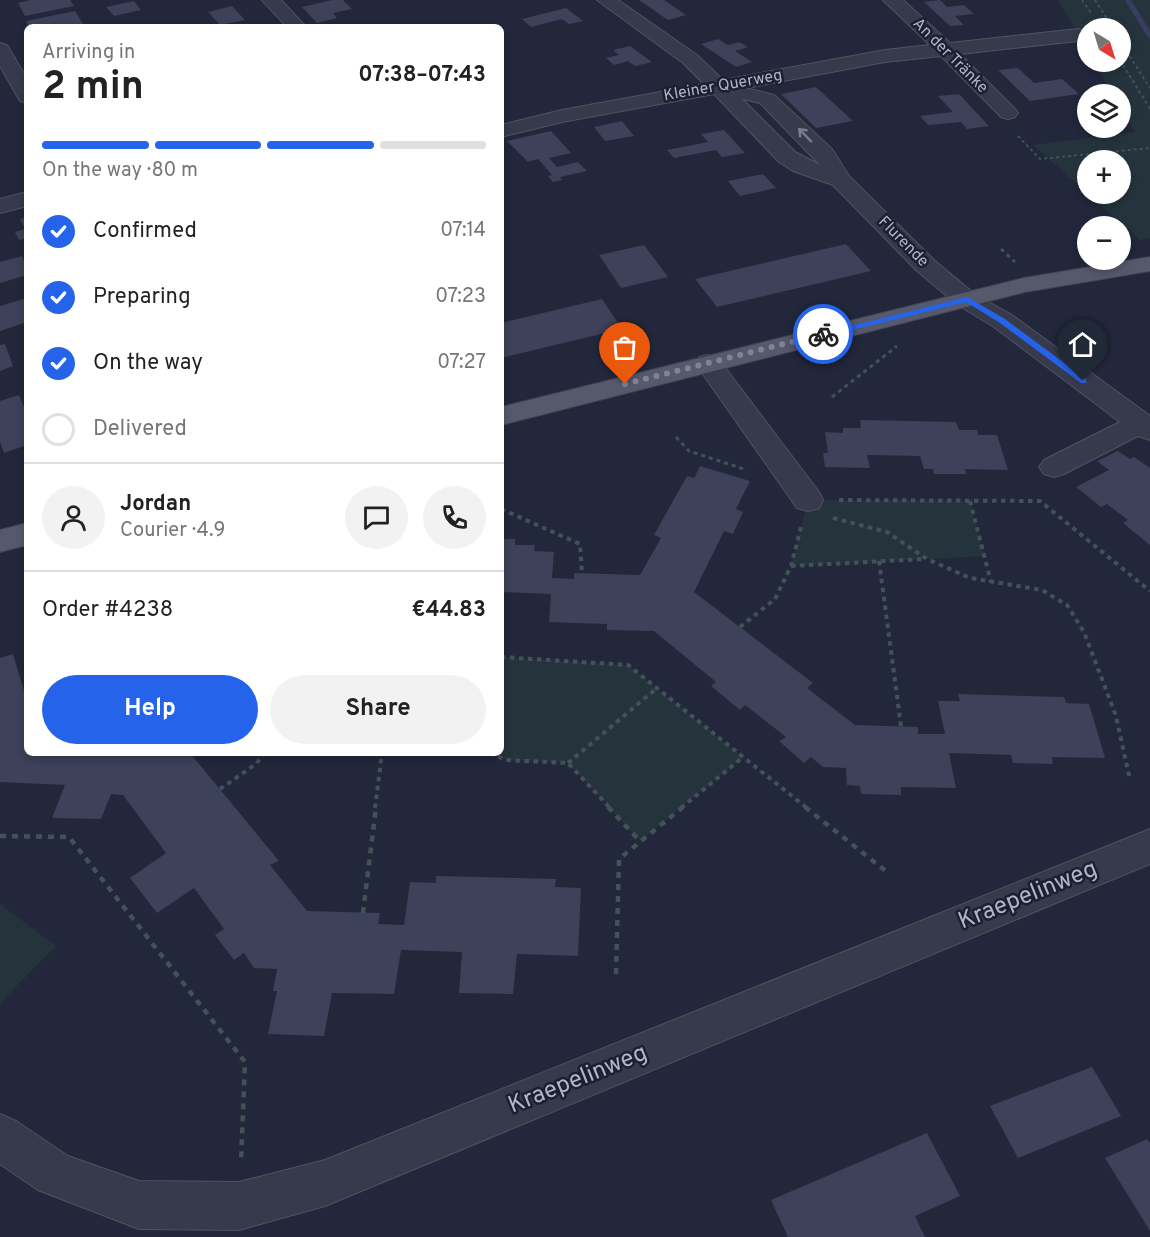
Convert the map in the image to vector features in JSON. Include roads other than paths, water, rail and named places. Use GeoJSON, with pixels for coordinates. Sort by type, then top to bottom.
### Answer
{"type":"FeatureCollection","features":[{"type":"Feature","properties":{"kind":"main road"},"geometry":{"type":"LineString","coordinates":[[504,415],[708,363],[1069,276],[1150,264]]}},
{"type":"Feature","properties":{"kind":"main road"},"geometry":{"type":"LineString","coordinates":[[0,541],[24,535]]}},
{"type":"Feature","properties":{"kind":"street"},"geometry":{"type":"LineString","coordinates":[[271,0],[294,24]]}},
{"type":"Feature","properties":{"kind":"street","name":"Flurende"},"geometry":{"type":"LineString","coordinates":[[606,0],[690,59],[787,157],[801,166],[841,180],[926,266],[967,300],[1003,321],[1145,426]]}},
{"type":"Feature","properties":{"kind":"street","name":"An der Tränke"},"geometry":{"type":"LineString","coordinates":[[891,0],[945,49],[1008,113]]}},
{"type":"Feature","properties":{"kind":"street","name":"Kleiner Querweg"},"geometry":{"type":"LineString","coordinates":[[504,130],[562,116],[885,56],[1077,35]]}},
{"type":"Feature","properties":{"kind":"street"},"geometry":{"type":"LineString","coordinates":[[0,49],[24,93]]}},
{"type":"Feature","properties":{"kind":"street"},"geometry":{"type":"LineString","coordinates":[[0,206],[24,200]]}},
{"type":"Feature","properties":{"kind":"street"},"geometry":{"type":"LineString","coordinates":[[708,363],[800,489]]}},
{"type":"Feature","properties":{"kind":"street"},"geometry":{"type":"LineString","coordinates":[[1054,467],[1145,426]]}},
{"type":"Feature","properties":{"kind":"street","name":"Kraepelinweg"},"geometry":{"type":"LineString","coordinates":[[0,1137],[54,1174],[139,1205],[239,1206],[325,1183],[1150,846]]}},
{"type":"Feature","properties":{"kind":"waterway"},"geometry":{"type":"LineString","coordinates":[[1128,0],[1150,36]]}}]}
